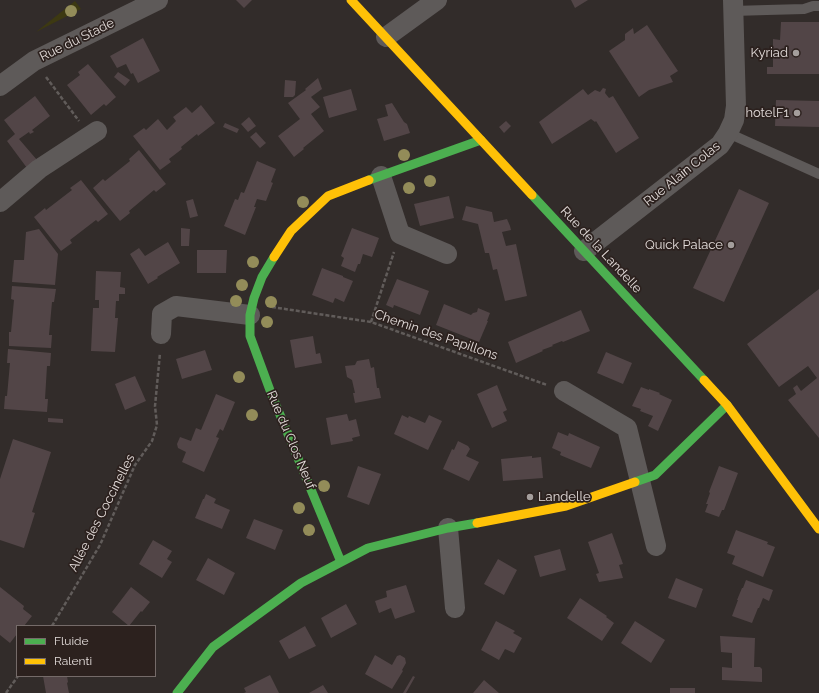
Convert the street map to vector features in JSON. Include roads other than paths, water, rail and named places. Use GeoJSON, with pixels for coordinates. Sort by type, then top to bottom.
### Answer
{"type":"FeatureCollection","features":[{"type":"Feature","properties":{"kind":"street","name":"Rue du Stade"},"geometry":{"type":"LineString","coordinates":[[0,86],[34,61],[158,0]]}},
{"type":"Feature","properties":{"kind":"street","name":"Rue de la Landelle"},"geometry":{"type":"LineString","coordinates":[[350,0],[727,405],[819,529]]}},
{"type":"Feature","properties":{"kind":"street"},"geometry":{"type":"LineString","coordinates":[[386,37],[437,0]]}},
{"type":"Feature","properties":{"kind":"street","name":"Rue Alain Colas"},"geometry":{"type":"LineString","coordinates":[[584,251],[720,145],[728,133],[734,120],[736,106],[733,5]]}},
{"type":"Feature","properties":{"kind":"street"},"geometry":{"type":"LineString","coordinates":[[0,202],[39,169],[93,133]]}},
{"type":"Feature","properties":{"kind":"street","name":"Rue du Clos Neuf"},"geometry":{"type":"LineString","coordinates":[[342,562],[271,393],[250,336],[252,307],[262,276],[291,231],[328,196],[481,140]]}},
{"type":"Feature","properties":{"kind":"street"},"geometry":{"type":"LineString","coordinates":[[381,176],[400,234],[447,254]]}},
{"type":"Feature","properties":{"kind":"street"},"geometry":{"type":"LineString","coordinates":[[161,334],[162,314],[176,306],[252,307]]}},
{"type":"Feature","properties":{"kind":"street"},"geometry":{"type":"LineString","coordinates":[[564,392],[627,428],[656,546]]}},
{"type":"Feature","properties":{"kind":"street"},"geometry":{"type":"LineString","coordinates":[[178,693],[213,646],[301,583],[368,548],[448,528],[566,506],[655,475],[727,405]]}},
{"type":"Feature","properties":{"kind":"street"},"geometry":{"type":"LineString","coordinates":[[448,528],[455,608]]}},
{"type":"Feature","properties":{"kind":"lane"},"geometry":{"type":"LineString","coordinates":[[733,5],[767,10],[804,9],[819,6]]}},
{"type":"Feature","properties":{"kind":"lane"},"geometry":{"type":"LineString","coordinates":[[728,133],[819,174]]}},
{"type":"Feature","properties":{"kind":"place","name":"Kyriad"},"geometry":{"type":"Point","coordinates":[796,53]}},
{"type":"Feature","properties":{"kind":"place","name":"hotelF1"},"geometry":{"type":"Point","coordinates":[797,113]}},
{"type":"Feature","properties":{"kind":"place","name":"Quick Palace"},"geometry":{"type":"Point","coordinates":[731,245]}},
{"type":"Feature","properties":{"kind":"place","name":"Landelle"},"geometry":{"type":"Point","coordinates":[530,497]}}]}
